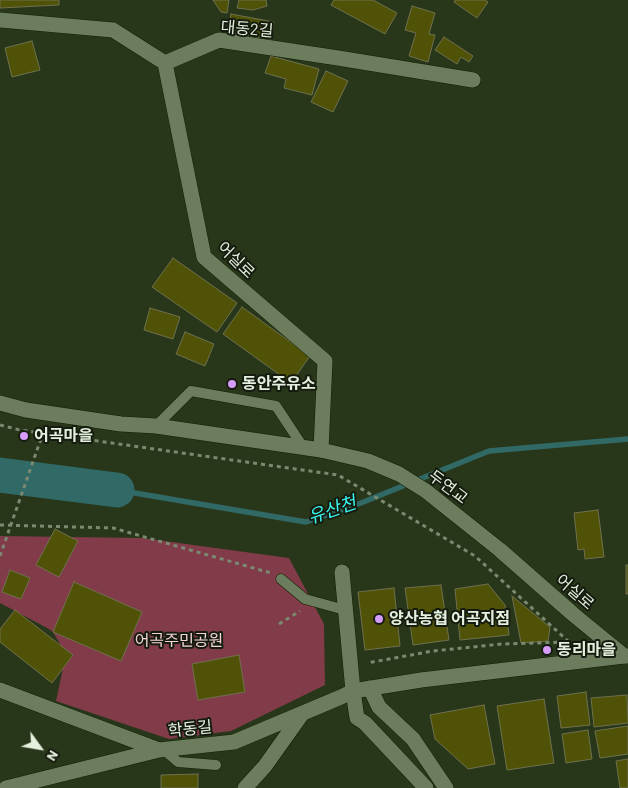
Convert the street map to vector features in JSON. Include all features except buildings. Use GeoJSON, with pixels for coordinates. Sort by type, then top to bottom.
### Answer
{"type":"FeatureCollection","features":[{"type":"Feature","properties":{"kind":"street"},"geometry":{"type":"LineString","coordinates":[[0,20],[113,30],[165,63]]}},
{"type":"Feature","properties":{"kind":"street","name":"대동2길"},"geometry":{"type":"LineString","coordinates":[[165,63],[219,40],[473,80]]}},
{"type":"Feature","properties":{"kind":"street","name":"어실로"},"geometry":{"type":"LineString","coordinates":[[165,63],[204,258],[325,361],[321,450]]}},
{"type":"Feature","properties":{"kind":"street"},"geometry":{"type":"LineString","coordinates":[[0,403],[26,410],[121,424],[156,426],[321,450]]}},
{"type":"Feature","properties":{"kind":"street","name":"두연교"},"geometry":{"type":"LineString","coordinates":[[321,450],[368,461],[399,474],[426,491],[500,550]]}},
{"type":"Feature","properties":{"kind":"street","name":"어실로"},"geometry":{"type":"LineString","coordinates":[[500,550],[626,656]]}},
{"type":"Feature","properties":{"kind":"street"},"geometry":{"type":"LineString","coordinates":[[342,572],[357,718],[365,723],[426,788]]}},
{"type":"Feature","properties":{"kind":"street","name":"학동길"},"geometry":{"type":"LineString","coordinates":[[0,690],[161,749],[234,742],[353,691],[421,680],[626,656]]}},
{"type":"Feature","properties":{"kind":"street"},"geometry":{"type":"LineString","coordinates":[[370,688],[379,707],[413,739],[446,788]]}},
{"type":"Feature","properties":{"kind":"street"},"geometry":{"type":"LineString","coordinates":[[245,788],[265,766],[302,714]]}},
{"type":"Feature","properties":{"kind":"street"},"geometry":{"type":"LineString","coordinates":[[6,788],[161,749]]}},
{"type":"Feature","properties":{"kind":"lane"},"geometry":{"type":"LineString","coordinates":[[156,426],[191,391],[276,406],[303,448]]}},
{"type":"Feature","properties":{"kind":"lane"},"geometry":{"type":"LineString","coordinates":[[281,579],[305,599],[345,610]]}},
{"type":"Feature","properties":{"kind":"lane"},"geometry":{"type":"LineString","coordinates":[[161,749],[178,762],[216,764]]}},
{"type":"Feature","properties":{"kind":"path"},"geometry":{"type":"LineString","coordinates":[[0,425],[20,430],[338,475],[475,556],[569,642],[502,644],[433,651],[364,663]]}},
{"type":"Feature","properties":{"kind":"path"},"geometry":{"type":"LineString","coordinates":[[0,556],[43,433]]}},
{"type":"Feature","properties":{"kind":"path"},"geometry":{"type":"LineString","coordinates":[[0,525],[113,528],[276,574],[281,579]]}},
{"type":"Feature","properties":{"kind":"green space","name":"어곡주민공원"},"geometry":{"type":"Polygon","coordinates":[[[0,536],[142,538],[289,558],[324,624],[325,685],[231,731],[169,739],[56,701],[66,654],[53,632],[0,603],[0,536]]]}},
{"type":"Feature","properties":{"kind":"waterway","name":"유산천"},"geometry":{"type":"LineString","coordinates":[[117,490],[306,522],[361,503],[489,451],[628,439]]}},
{"type":"Feature","properties":{"kind":"waterway","name":"유산천"},"geometry":{"type":"LineString","coordinates":[[0,475],[117,490]]}},
{"type":"Feature","properties":{"kind":"place","name":"동안주유소"},"geometry":{"type":"Point","coordinates":[232,384]}},
{"type":"Feature","properties":{"kind":"place","name":"어곡마을"},"geometry":{"type":"Point","coordinates":[24,436]}},
{"type":"Feature","properties":{"kind":"place","name":"양산농협 어곡지점"},"geometry":{"type":"Point","coordinates":[379,619]}},
{"type":"Feature","properties":{"kind":"place","name":"동리마을"},"geometry":{"type":"Point","coordinates":[547,650]}}]}
